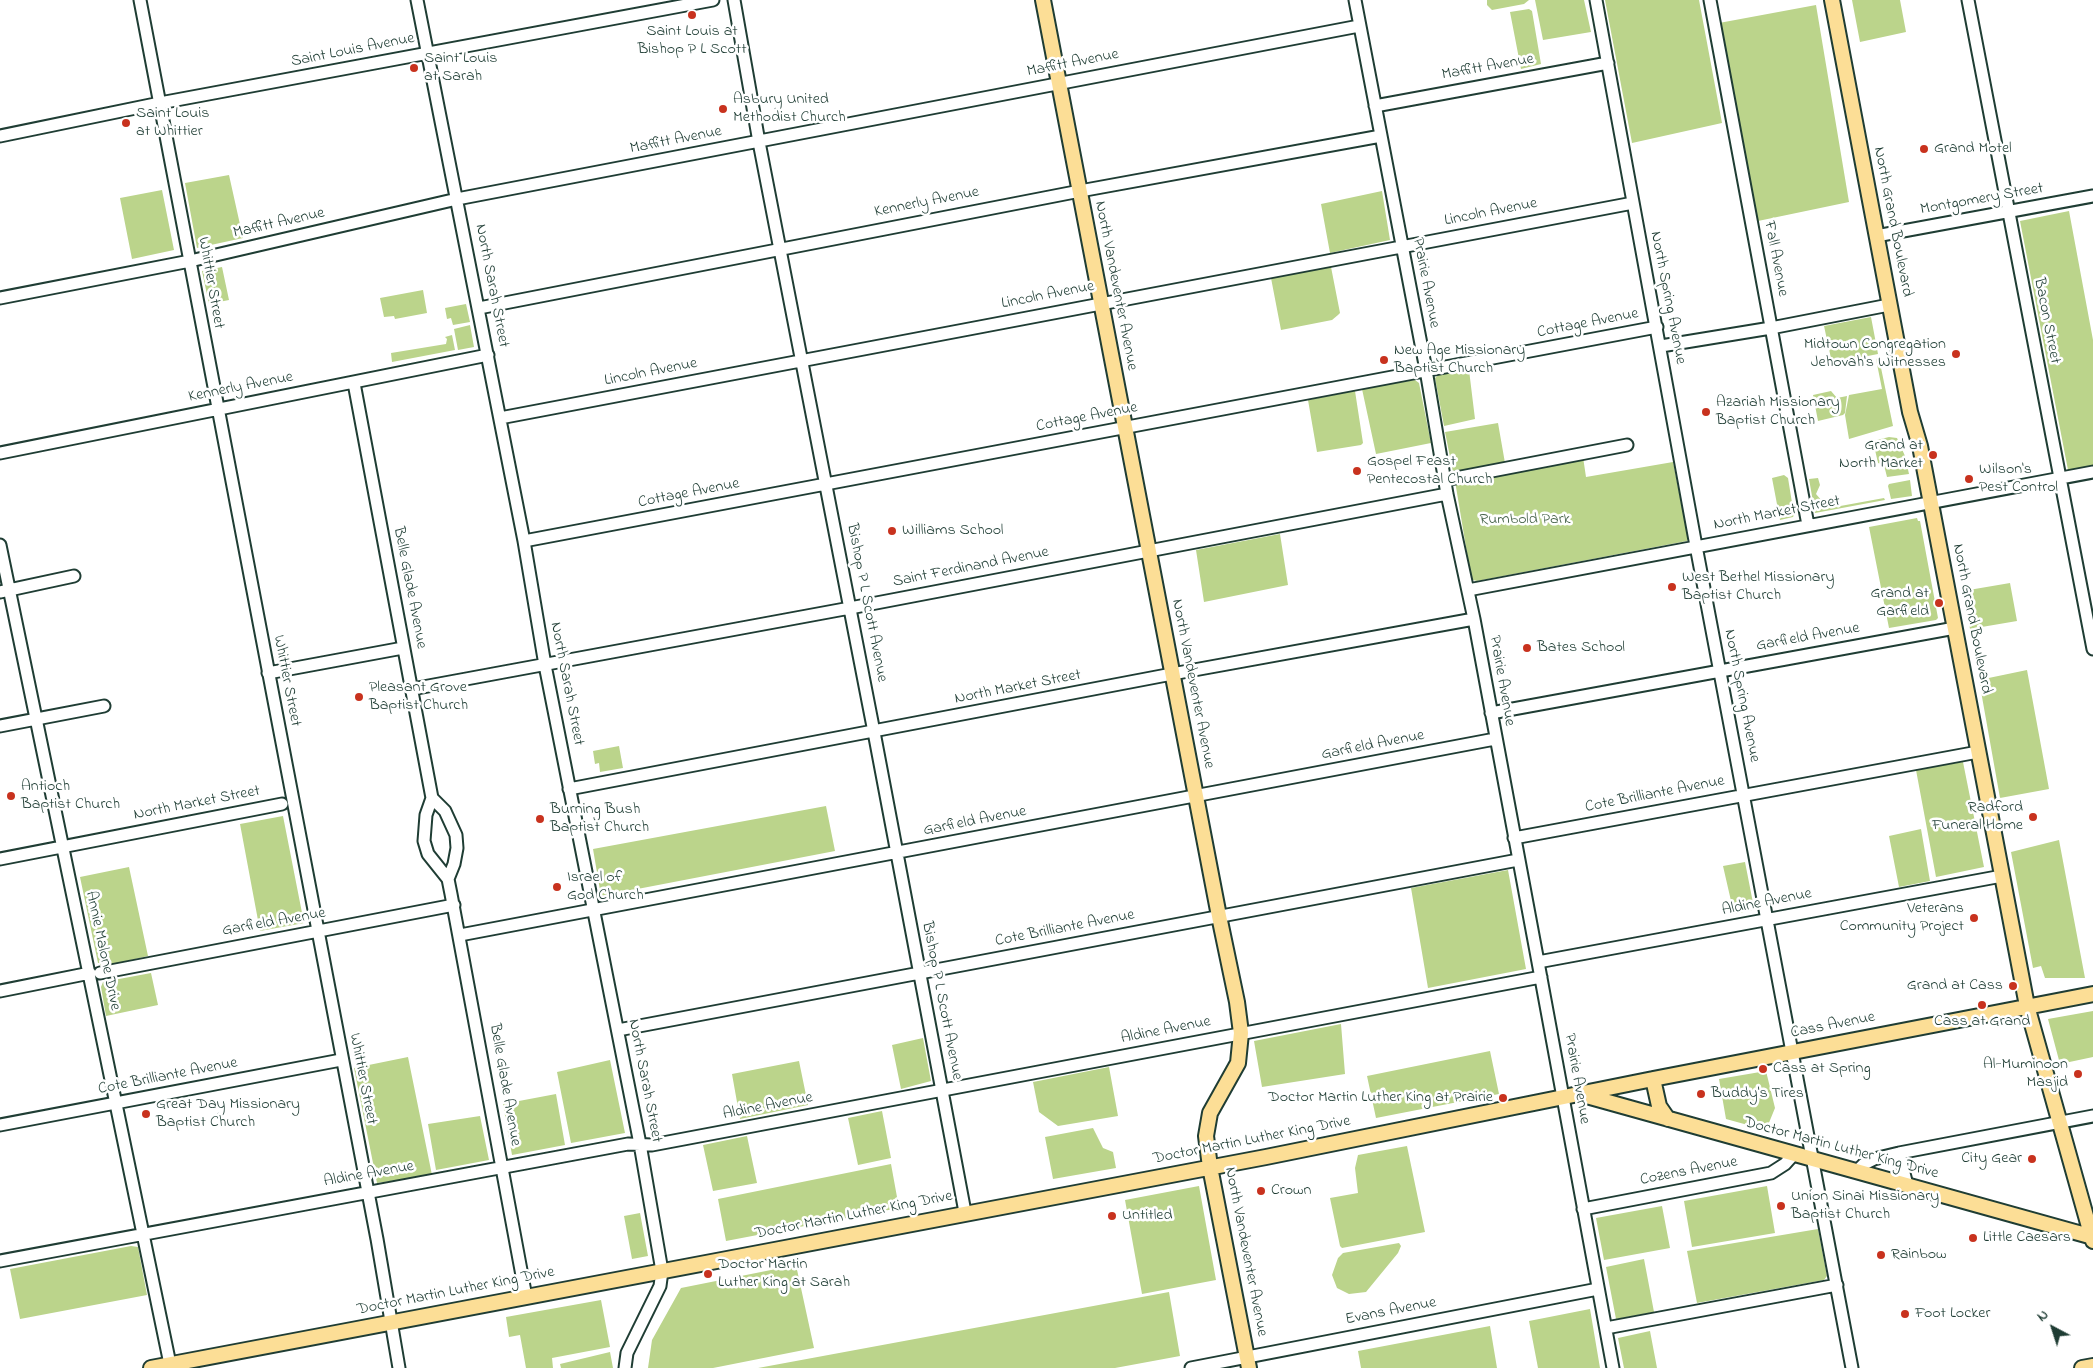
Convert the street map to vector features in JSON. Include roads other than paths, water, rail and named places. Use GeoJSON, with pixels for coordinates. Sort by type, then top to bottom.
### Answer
{"type":"FeatureCollection","features":[{"type":"Feature","properties":{"kind":"main road","name":"North Vandeventer Avenue"},"geometry":{"type":"LineString","coordinates":[[1043,0],[1237,1002],[1241,1034],[1238,1063],[1210,1113],[1206,1126],[1210,1167],[1248,1362]]}},
{"type":"Feature","properties":{"kind":"main road","name":"North Grand Boulevard"},"geometry":{"type":"LineString","coordinates":[[1832,0],[1910,412],[1920,446],[2027,1006],[2093,1238]]}},
{"type":"Feature","properties":{"kind":"main road","name":"Cass Avenue"},"geometry":{"type":"LineString","coordinates":[[1579,1094],[2093,994]]}},
{"type":"Feature","properties":{"kind":"main road"},"geometry":{"type":"LineString","coordinates":[[1653,1079],[1659,1106],[1668,1119]]}},
{"type":"Feature","properties":{"kind":"main road","name":"Doctor Martin Luther King Drive"},"geometry":{"type":"LineString","coordinates":[[151,1368],[1210,1167],[1579,1094],[2093,1238]]}},
{"type":"Feature","properties":{"kind":"main road"},"geometry":{"type":"LineString","coordinates":[[2082,1368],[2093,1366]]}},
{"type":"Feature","properties":{"kind":"street","name":"Whittier Street"},"geometry":{"type":"LineString","coordinates":[[140,0],[400,1368]]}},
{"type":"Feature","properties":{"kind":"street","name":"North Sarah Street"},"geometry":{"type":"LineString","coordinates":[[418,0],[524,541],[569,789],[640,1144],[662,1271],[660,1286],[627,1353],[625,1368]]}},
{"type":"Feature","properties":{"kind":"street","name":"Saint Louis Avenue"},"geometry":{"type":"LineString","coordinates":[[0,136],[713,0]]}},
{"type":"Feature","properties":{"kind":"street","name":"Bishop P L Scott Avenue"},"geometry":{"type":"LineString","coordinates":[[734,0],[759,142],[965,1212]]}},
{"type":"Feature","properties":{"kind":"street","name":"Prairie Avenue"},"geometry":{"type":"LineString","coordinates":[[1355,0],[1426,370],[1447,494],[1474,620],[1613,1368]]}},
{"type":"Feature","properties":{"kind":"street","name":"North Spring Avenue"},"geometry":{"type":"LineString","coordinates":[[1596,0],[1661,346],[1719,671],[1852,1368]]}},
{"type":"Feature","properties":{"kind":"street","name":"Fall Avenue"},"geometry":{"type":"LineString","coordinates":[[1710,0],[1808,525]]}},
{"type":"Feature","properties":{"kind":"street","name":"Bacon Street"},"geometry":{"type":"LineString","coordinates":[[1968,0],[2093,649]]}},
{"type":"Feature","properties":{"kind":"street","name":"Maffitt Avenue"},"geometry":{"type":"LineString","coordinates":[[0,298],[190,261],[457,199],[1360,26]]}},
{"type":"Feature","properties":{"kind":"street","name":"Maffitt Avenue"},"geometry":{"type":"LineString","coordinates":[[1375,106],[1608,63]]}},
{"type":"Feature","properties":{"kind":"street","name":"Kennerly Avenue"},"geometry":{"type":"LineString","coordinates":[[479,308],[780,248],[1381,136]]}},
{"type":"Feature","properties":{"kind":"street","name":"Montgomery Street"},"geometry":{"type":"LineString","coordinates":[[1876,236],[2093,196]]}},
{"type":"Feature","properties":{"kind":"street","name":"Lincoln Avenue"},"geometry":{"type":"LineString","coordinates":[[500,418],[1633,203]]}},
{"type":"Feature","properties":{"kind":"street"},"geometry":{"type":"LineString","coordinates":[[1661,346],[1772,328],[1890,305]]}},
{"type":"Feature","properties":{"kind":"street","name":"Cottage Avenue"},"geometry":{"type":"LineString","coordinates":[[524,541],[1657,327]]}},
{"type":"Feature","properties":{"kind":"street","name":"Kennerly Avenue"},"geometry":{"type":"LineString","coordinates":[[0,453],[488,355]]}},
{"type":"Feature","properties":{"kind":"street","name":"Belle Glade Avenue"},"geometry":{"type":"LineString","coordinates":[[354,383],[432,798],[426,815],[424,842],[428,854],[448,879],[454,905],[526,1297]]}},
{"type":"Feature","properties":{"kind":"street"},"geometry":{"type":"LineString","coordinates":[[1445,480],[1627,445]]}},
{"type":"Feature","properties":{"kind":"street","name":"North Market Street"},"geometry":{"type":"LineString","coordinates":[[1468,590],[2093,472]]}},
{"type":"Feature","properties":{"kind":"street","name":"Saint Ferdinand Avenue"},"geometry":{"type":"LineString","coordinates":[[412,689],[1447,494]]}},
{"type":"Feature","properties":{"kind":"street","name":"Annie Malone Drive"},"geometry":{"type":"LineString","coordinates":[[0,545],[5,591],[36,719],[62,847],[95,973],[116,1103],[170,1364]]}},
{"type":"Feature","properties":{"kind":"street"},"geometry":{"type":"LineString","coordinates":[[5,591],[74,576]]}},
{"type":"Feature","properties":{"kind":"street","name":"North Market Street"},"geometry":{"type":"LineString","coordinates":[[569,789],[1172,674],[1474,620]]}},
{"type":"Feature","properties":{"kind":"street","name":"Garfield Avenue"},"geometry":{"type":"LineString","coordinates":[[1491,713],[1955,628]]}},
{"type":"Feature","properties":{"kind":"street"},"geometry":{"type":"LineString","coordinates":[[268,674],[403,648]]}},
{"type":"Feature","properties":{"kind":"street"},"geometry":{"type":"LineString","coordinates":[[0,726],[104,706]]}},
{"type":"Feature","properties":{"kind":"street","name":"Garfield Avenue"},"geometry":{"type":"LineString","coordinates":[[460,935],[1495,739]]}},
{"type":"Feature","properties":{"kind":"street","name":"Cote Brilliante Avenue"},"geometry":{"type":"LineString","coordinates":[[1514,838],[1978,752]]}},
{"type":"Feature","properties":{"kind":"street","name":"Belle Glade Avenue"},"geometry":{"type":"LineString","coordinates":[[432,798],[445,811],[456,835],[457,848],[454,864],[448,879]]}},
{"type":"Feature","properties":{"kind":"street","name":"North Market Street"},"geometry":{"type":"LineString","coordinates":[[0,859],[282,804]]}},
{"type":"Feature","properties":{"kind":"street","name":"Cote Brilliante Avenue"},"geometry":{"type":"LineString","coordinates":[[618,1030],[1518,860]]}},
{"type":"Feature","properties":{"kind":"street","name":"Aldine Avenue"},"geometry":{"type":"LineString","coordinates":[[1538,962],[2002,876]]}},
{"type":"Feature","properties":{"kind":"street","name":"Garfield Avenue"},"geometry":{"type":"LineString","coordinates":[[0,991],[454,905]]}},
{"type":"Feature","properties":{"kind":"street","name":"Aldine Avenue"},"geometry":{"type":"LineString","coordinates":[[0,1261],[628,1144],[661,1143],[1541,977]]}},
{"type":"Feature","properties":{"kind":"street","name":"Cote Brilliante Avenue"},"geometry":{"type":"LineString","coordinates":[[0,1125],[342,1060]]}},
{"type":"Feature","properties":{"kind":"street"},"geometry":{"type":"LineString","coordinates":[[1857,1171],[1864,1164],[1874,1159],[1899,1153],[2093,1116]]}},
{"type":"Feature","properties":{"kind":"street"},"geometry":{"type":"LineString","coordinates":[[1899,1153],[1907,1185]]}},
{"type":"Feature","properties":{"kind":"street","name":"Cozens Avenue"},"geometry":{"type":"LineString","coordinates":[[1584,1209],[1771,1173],[1780,1168],[1794,1154]]}},
{"type":"Feature","properties":{"kind":"street"},"geometry":{"type":"LineString","coordinates":[[1606,1328],[1837,1285]]}},
{"type":"Feature","properties":{"kind":"street","name":"Evans Avenue"},"geometry":{"type":"LineString","coordinates":[[1191,1368],[1248,1362],[1598,1289]]}},
{"type":"Feature","properties":{"kind":"place","name":"Saint Louis at Bishop P L Scott"},"geometry":{"type":"Point","coordinates":[692,15]}},
{"type":"Feature","properties":{"kind":"place","name":"Saint Louis at Sarah"},"geometry":{"type":"Point","coordinates":[414,68]}},
{"type":"Feature","properties":{"kind":"place","name":"Asbury United Methodist Church"},"geometry":{"type":"Point","coordinates":[723,109]}},
{"type":"Feature","properties":{"kind":"place","name":"Saint Louis at Whittier"},"geometry":{"type":"Point","coordinates":[126,123]}},
{"type":"Feature","properties":{"kind":"place","name":"Grand Motel"},"geometry":{"type":"Point","coordinates":[1924,149]}},
{"type":"Feature","properties":{"kind":"place","name":"Midtown Congregation Jehovah's Witnesses"},"geometry":{"type":"Point","coordinates":[1956,354]}},
{"type":"Feature","properties":{"kind":"place","name":"New Age Missionary Baptist Church"},"geometry":{"type":"Point","coordinates":[1384,360]}},
{"type":"Feature","properties":{"kind":"place","name":"Azariah Missionary Baptist Church"},"geometry":{"type":"Point","coordinates":[1706,412]}},
{"type":"Feature","properties":{"kind":"place","name":"Grand at North Market"},"geometry":{"type":"Point","coordinates":[1933,455]}},
{"type":"Feature","properties":{"kind":"place","name":"Gospel Feast Pentecostal Church"},"geometry":{"type":"Point","coordinates":[1357,471]}},
{"type":"Feature","properties":{"kind":"place","name":"Wilson's Pest Control"},"geometry":{"type":"Point","coordinates":[1969,479]}},
{"type":"Feature","properties":{"kind":"place","name":"Williams School"},"geometry":{"type":"Point","coordinates":[892,531]}},
{"type":"Feature","properties":{"kind":"place","name":"West Bethel Missionary Baptist Church"},"geometry":{"type":"Point","coordinates":[1672,587]}},
{"type":"Feature","properties":{"kind":"place","name":"Grand at Garfield"},"geometry":{"type":"Point","coordinates":[1939,603]}},
{"type":"Feature","properties":{"kind":"place","name":"Bates School"},"geometry":{"type":"Point","coordinates":[1527,648]}},
{"type":"Feature","properties":{"kind":"place","name":"Pleasant Grove Baptist Church"},"geometry":{"type":"Point","coordinates":[359,697]}},
{"type":"Feature","properties":{"kind":"place","name":"Antioch Baptist Church"},"geometry":{"type":"Point","coordinates":[11,796]}},
{"type":"Feature","properties":{"kind":"place","name":"Radford Funeral Home"},"geometry":{"type":"Point","coordinates":[2033,817]}},
{"type":"Feature","properties":{"kind":"place","name":"Burning Bush Baptist Church"},"geometry":{"type":"Point","coordinates":[540,819]}},
{"type":"Feature","properties":{"kind":"place","name":"Israel of God Church"},"geometry":{"type":"Point","coordinates":[557,887]}},
{"type":"Feature","properties":{"kind":"place","name":"Veterans Community Project"},"geometry":{"type":"Point","coordinates":[1974,918]}},
{"type":"Feature","properties":{"kind":"place","name":"Grand at Cass"},"geometry":{"type":"Point","coordinates":[2013,986]}},
{"type":"Feature","properties":{"kind":"place","name":"Cass at Grand"},"geometry":{"type":"Point","coordinates":[1982,1005]}},
{"type":"Feature","properties":{"kind":"place","name":"Cass at Spring"},"geometry":{"type":"Point","coordinates":[1763,1069]}},
{"type":"Feature","properties":{"kind":"place","name":"Al-Muminoon Masjid"},"geometry":{"type":"Point","coordinates":[2078,1074]}},
{"type":"Feature","properties":{"kind":"place","name":"Buddy's Tires"},"geometry":{"type":"Point","coordinates":[1701,1094]}},
{"type":"Feature","properties":{"kind":"place","name":"Doctor Martin Luther King at Prairie"},"geometry":{"type":"Point","coordinates":[1503,1098]}},
{"type":"Feature","properties":{"kind":"place","name":"Great Day Missionary Baptist Church"},"geometry":{"type":"Point","coordinates":[146,1114]}},
{"type":"Feature","properties":{"kind":"place","name":"City Gear"},"geometry":{"type":"Point","coordinates":[2032,1159]}},
{"type":"Feature","properties":{"kind":"place","name":"Crown"},"geometry":{"type":"Point","coordinates":[1261,1191]}},
{"type":"Feature","properties":{"kind":"place","name":"Union Sinai Missionary Baptist Church"},"geometry":{"type":"Point","coordinates":[1781,1206]}},
{"type":"Feature","properties":{"kind":"place","name":"Untitled"},"geometry":{"type":"Point","coordinates":[1112,1216]}},
{"type":"Feature","properties":{"kind":"place","name":"Little Caesars"},"geometry":{"type":"Point","coordinates":[1973,1238]}},
{"type":"Feature","properties":{"kind":"place","name":"Rainbow"},"geometry":{"type":"Point","coordinates":[1881,1255]}},
{"type":"Feature","properties":{"kind":"place","name":"Doctor Martin Luther King at Sarah"},"geometry":{"type":"Point","coordinates":[708,1274]}},
{"type":"Feature","properties":{"kind":"place","name":"Foot Locker"},"geometry":{"type":"Point","coordinates":[1905,1314]}},
{"type":"Feature","properties":{"kind":"park label","name":"Rumbold Park"},"geometry":{"type":"Point","coordinates":[1525,520]}}]}
